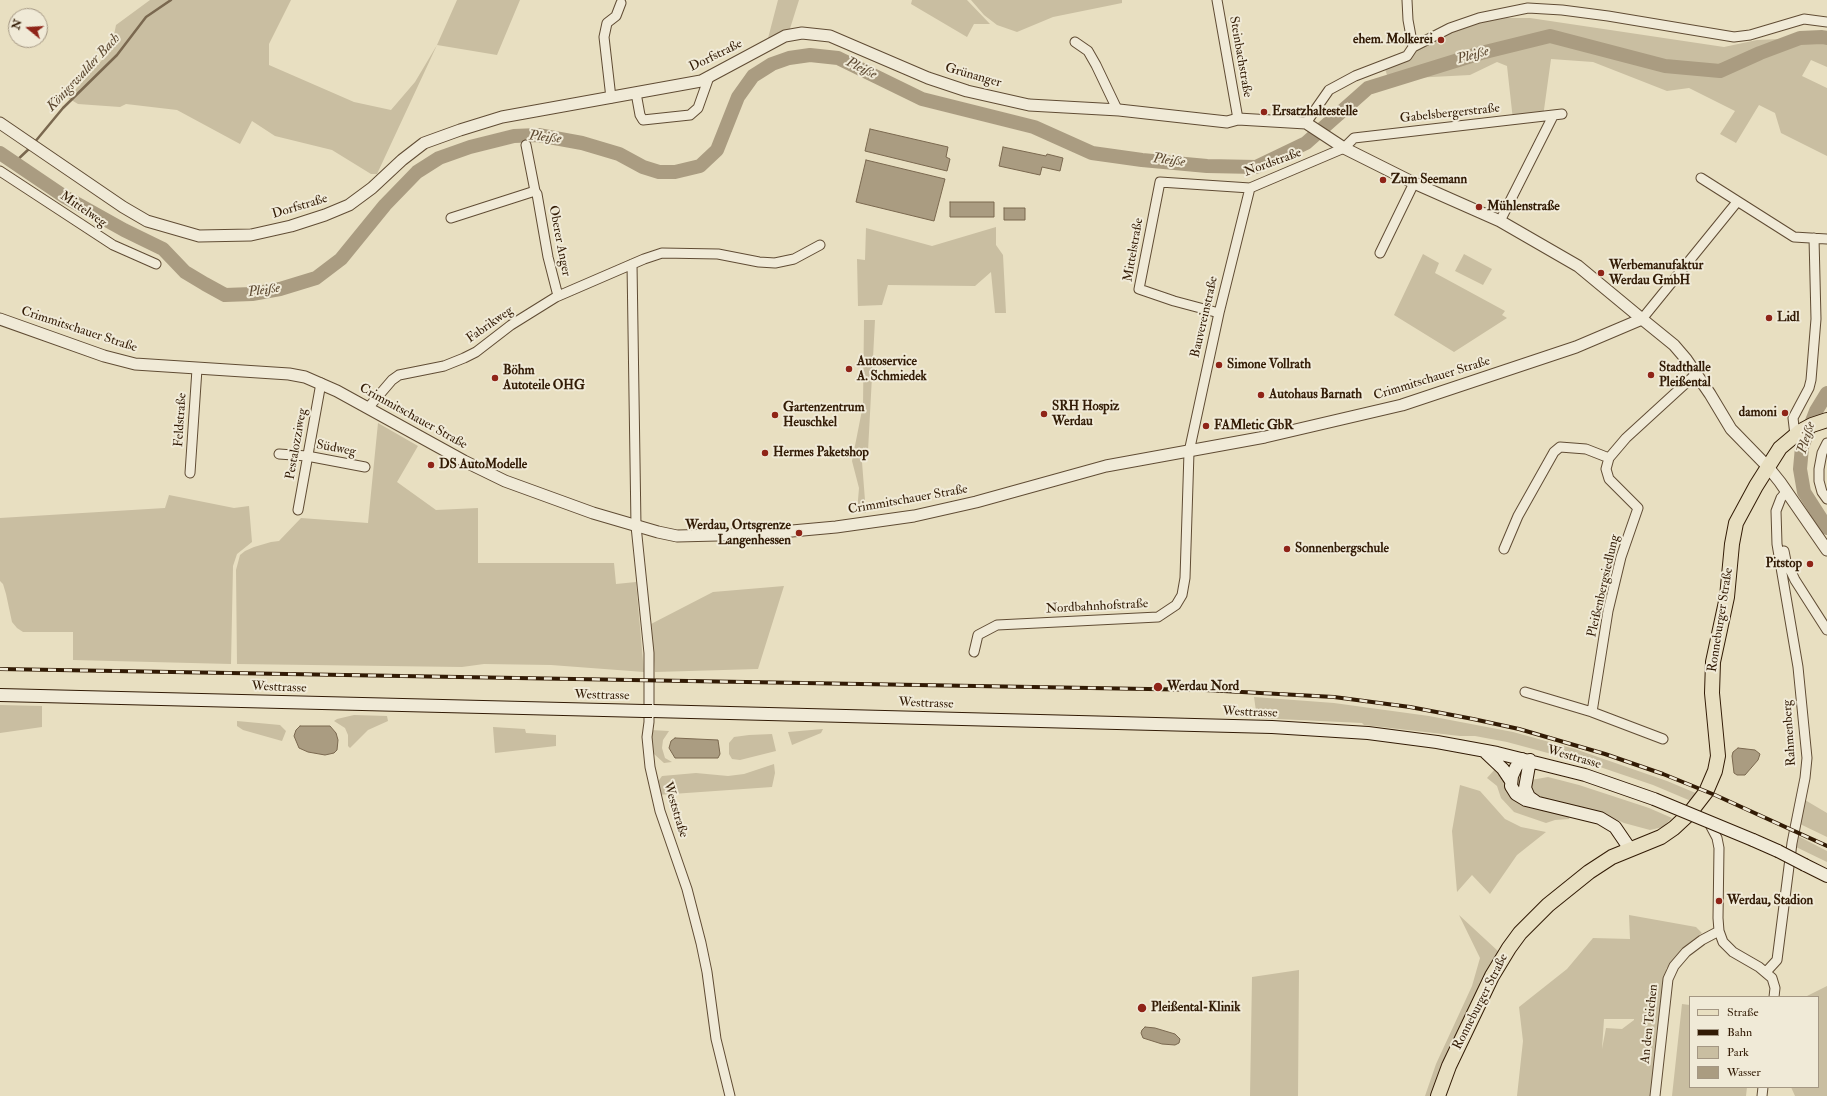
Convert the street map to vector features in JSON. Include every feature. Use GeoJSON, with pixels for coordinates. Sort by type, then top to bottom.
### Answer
{"type":"FeatureCollection","features":[{"type":"Feature","properties":{"kind":"main road","name":"Ronneburger Straße"},"geometry":{"type":"LineString","coordinates":[[1438,1096],[1457,1049],[1492,976],[1509,948],[1532,920],[1559,895],[1601,864],[1630,849],[1667,833],[1682,822],[1695,808],[1706,792],[1717,765],[1718,748],[1711,677],[1715,648],[1728,597],[1735,530],[1740,516],[1768,466],[1780,448],[1797,434],[1812,425],[1827,420]]}},
{"type":"Feature","properties":{"kind":"main road","name":"Westtrasse"},"geometry":{"type":"LineString","coordinates":[[0,695],[1237,726],[1368,733],[1481,749],[1526,759],[1585,775],[1654,799],[1754,840],[1827,876]]}},
{"type":"Feature","properties":{"kind":"main road"},"geometry":{"type":"LineString","coordinates":[[1481,749],[1496,761],[1511,781]]}},
{"type":"Feature","properties":{"kind":"main road"},"geometry":{"type":"LineString","coordinates":[[1526,759],[1513,771],[1511,781],[1513,791],[1520,798],[1583,813],[1610,823],[1619,832],[1630,849]]}},
{"type":"Feature","properties":{"kind":"main road"},"geometry":{"type":"LineString","coordinates":[[1526,759],[1525,788],[1529,797],[1536,803]]}},
{"type":"Feature","properties":{"kind":"street","name":"Steinbachstraße"},"geometry":{"type":"LineString","coordinates":[[1218,0],[1238,119]]}},
{"type":"Feature","properties":{"kind":"street"},"geometry":{"type":"LineString","coordinates":[[1408,0],[1408,20],[1413,46]]}},
{"type":"Feature","properties":{"kind":"street"},"geometry":{"type":"LineString","coordinates":[[611,98],[604,37],[607,23],[616,16],[622,3]]}},
{"type":"Feature","properties":{"kind":"street"},"geometry":{"type":"LineString","coordinates":[[1827,22],[1804,20],[1750,35],[1734,36],[1585,13],[1528,8],[1480,18],[1450,28],[1413,46],[1407,56],[1355,76],[1329,90],[1309,125],[1344,148],[1414,183],[1500,221],[1578,266],[1674,345],[1697,373],[1731,429],[1768,466],[1827,550]]}},
{"type":"Feature","properties":{"kind":"street","name":"Dorfstraße"},"geometry":{"type":"LineString","coordinates":[[0,123],[123,207],[147,221],[198,236],[251,235],[318,218],[349,205],[372,188],[402,160],[424,143],[460,130],[502,118],[690,84],[709,77],[785,36],[802,33],[830,36]]}},
{"type":"Feature","properties":{"kind":"street","name":"Grünanger"},"geometry":{"type":"LineString","coordinates":[[830,36],[928,78],[967,91],[1029,105],[1117,110],[1227,122],[1238,119],[1309,125]]}},
{"type":"Feature","properties":{"kind":"street"},"geometry":{"type":"LineString","coordinates":[[1075,42],[1088,51],[1117,110]]}},
{"type":"Feature","properties":{"kind":"street"},"geometry":{"type":"LineString","coordinates":[[636,93],[640,115],[644,120],[690,115],[698,108],[709,77]]}},
{"type":"Feature","properties":{"kind":"street","name":"Gabelsbergerstraße"},"geometry":{"type":"LineString","coordinates":[[1344,148],[1354,138],[1562,114]]}},
{"type":"Feature","properties":{"kind":"street"},"geometry":{"type":"LineString","coordinates":[[1500,221],[1553,116]]}},
{"type":"Feature","properties":{"kind":"street","name":"Oberer Anger"},"geometry":{"type":"LineString","coordinates":[[526,145],[535,191],[537,194],[548,257],[558,296]]}},
{"type":"Feature","properties":{"kind":"street","name":"Nordstraße"},"geometry":{"type":"LineString","coordinates":[[1160,182],[1250,188],[1344,148]]}},
{"type":"Feature","properties":{"kind":"street","name":"Mittelweg"},"geometry":{"type":"LineString","coordinates":[[0,171],[113,245],[156,264]]}},
{"type":"Feature","properties":{"kind":"street"},"geometry":{"type":"LineString","coordinates":[[1701,178],[1794,237],[1827,239]]}},
{"type":"Feature","properties":{"kind":"street","name":"Mittelstraße"},"geometry":{"type":"LineString","coordinates":[[1160,182],[1139,290],[1219,313]]}},
{"type":"Feature","properties":{"kind":"street"},"geometry":{"type":"LineString","coordinates":[[1380,253],[1414,183]]}},
{"type":"Feature","properties":{"kind":"street","name":"Bauvereinstraße"},"geometry":{"type":"LineString","coordinates":[[1189,452],[1219,313],[1250,188]]}},
{"type":"Feature","properties":{"kind":"street","name":"Oberer Anger"},"geometry":{"type":"LineString","coordinates":[[451,218],[535,191]]}},
{"type":"Feature","properties":{"kind":"street"},"geometry":{"type":"LineString","coordinates":[[1642,319],[1737,202]]}},
{"type":"Feature","properties":{"kind":"street"},"geometry":{"type":"LineString","coordinates":[[1797,434],[1793,418],[1809,388],[1811,380],[1816,319],[1814,238]]}},
{"type":"Feature","properties":{"kind":"street","name":"Fabrikweg"},"geometry":{"type":"LineString","coordinates":[[368,408],[392,380],[399,375],[444,366],[464,358],[476,352],[511,325],[558,296],[632,264],[662,253],[718,254],[759,262],[775,263],[794,259],[820,245]]}},
{"type":"Feature","properties":{"kind":"street"},"geometry":{"type":"LineString","coordinates":[[632,264],[636,526]]}},
{"type":"Feature","properties":{"kind":"street","name":"Crimmitschauer Straße"},"geometry":{"type":"LineString","coordinates":[[0,319],[120,361],[145,365],[289,374],[321,383],[464,461],[505,481],[636,526],[677,536],[759,534],[836,527],[922,514],[976,502],[1106,466],[1265,437],[1402,405],[1576,347],[1642,319]]}},
{"type":"Feature","properties":{"kind":"street","name":"Feldstraße"},"geometry":{"type":"LineString","coordinates":[[190,473],[197,368]]}},
{"type":"Feature","properties":{"kind":"street"},"geometry":{"type":"LineString","coordinates":[[1504,549],[1518,516],[1554,452],[1560,447],[1586,449],[1608,458],[1626,438],[1697,373]]}},
{"type":"Feature","properties":{"kind":"street","name":"Pestalozziweg"},"geometry":{"type":"LineString","coordinates":[[298,510],[321,383]]}},
{"type":"Feature","properties":{"kind":"street"},"geometry":{"type":"LineString","coordinates":[[1827,443],[1822,453],[1819,468],[1819,481],[1822,492],[1827,499]]}},
{"type":"Feature","properties":{"kind":"street","name":"Nordbahnhofstraße"},"geometry":{"type":"LineString","coordinates":[[974,652],[978,635],[997,625],[1158,617],[1176,605],[1182,595],[1185,578],[1189,452]]}},
{"type":"Feature","properties":{"kind":"street","name":"Südweg"},"geometry":{"type":"LineString","coordinates":[[279,454],[307,456],[365,467]]}},
{"type":"Feature","properties":{"kind":"street","name":"Pleißenbergsiedlung"},"geometry":{"type":"LineString","coordinates":[[1592,712],[1608,610],[1621,557],[1638,508],[1608,479],[1606,469],[1608,458]]}},
{"type":"Feature","properties":{"kind":"street","name":"Rahmenberg"},"geometry":{"type":"LineString","coordinates":[[1766,972],[1777,960],[1792,843],[1805,778],[1807,758],[1798,667],[1777,544],[1776,511],[1781,498],[1787,491]]}},
{"type":"Feature","properties":{"kind":"street","name":"Weststraße"},"geometry":{"type":"LineString","coordinates":[[636,526],[649,653],[649,722],[647,737],[650,767],[660,811],[687,889],[701,943],[707,972],[716,1039],[730,1096]]}},
{"type":"Feature","properties":{"kind":"street"},"geometry":{"type":"LineString","coordinates":[[1777,544],[1784,551],[1786,561],[1795,580],[1827,630]]}},
{"type":"Feature","properties":{"kind":"street"},"geometry":{"type":"LineString","coordinates":[[1525,692],[1592,712],[1663,739]]}},
{"type":"Feature","properties":{"kind":"street"},"geometry":{"type":"LineString","coordinates":[[1695,808],[1709,822],[1717,838],[1719,848],[1719,931],[1723,942],[1732,951],[1766,972],[1772,978],[1775,988],[1774,996]]}},
{"type":"Feature","properties":{"kind":"street","name":"An den Teichen"},"geometry":{"type":"LineString","coordinates":[[1655,1096],[1668,979],[1674,966],[1686,952],[1702,940],[1719,931]]}},
{"type":"Feature","properties":{"kind":"green space"},"geometry":{"type":"Polygon","coordinates":[[[150,0],[291,0],[269,44],[269,65],[354,102],[391,110],[415,82],[437,45],[377,174],[371,174],[332,150],[275,136],[252,121],[240,144],[177,110],[126,104],[120,107],[78,104],[68,98],[111,50],[116,25],[150,0]]]}},
{"type":"Feature","properties":{"kind":"green space"},"geometry":{"type":"Polygon","coordinates":[[[457,0],[520,0],[497,55],[437,45],[457,0]]]}},
{"type":"Feature","properties":{"kind":"green space"},"geometry":{"type":"Polygon","coordinates":[[[778,0],[799,0],[788,35],[766,46],[778,0]]]}},
{"type":"Feature","properties":{"kind":"green space"},"geometry":{"type":"Polygon","coordinates":[[[912,0],[967,0],[990,24],[974,24],[967,37],[911,4],[912,0]]]}},
{"type":"Feature","properties":{"kind":"green space"},"geometry":{"type":"Polygon","coordinates":[[[971,0],[1122,0],[1122,3],[1053,17],[1017,32],[997,25],[984,15],[971,0]]]}},
{"type":"Feature","properties":{"kind":"green space"},"geometry":{"type":"Polygon","coordinates":[[[1479,18],[1530,18],[1724,47],[1757,40],[1827,38],[1827,67],[1811,60],[1802,76],[1827,88],[1827,156],[1781,133],[1775,113],[1759,105],[1736,143],[1720,134],[1735,111],[1689,88],[1667,91],[1593,62],[1551,59],[1543,117],[1513,120],[1507,66],[1497,62],[1470,75],[1394,79],[1389,82],[1384,65],[1407,56],[1413,47],[1479,18]]]}},
{"type":"Feature","properties":{"kind":"green space"},"geometry":{"type":"Polygon","coordinates":[[[996,227],[996,245],[1003,255],[1006,313],[995,313],[991,272],[975,286],[888,285],[882,305],[858,306],[857,259],[865,260],[866,228],[932,246],[996,227]]]}},
{"type":"Feature","properties":{"kind":"green space"},"geometry":{"type":"Polygon","coordinates":[[[1423,254],[1439,263],[1435,273],[1505,311],[1502,315],[1507,318],[1454,352],[1394,315],[1423,254]]]}},
{"type":"Feature","properties":{"kind":"green space"},"geometry":{"type":"Polygon","coordinates":[[[1464,254],[1492,269],[1483,285],[1455,271],[1464,254]]]}},
{"type":"Feature","properties":{"kind":"green space"},"geometry":{"type":"Polygon","coordinates":[[[864,320],[875,320],[868,451],[862,462],[866,513],[857,512],[859,488],[852,461],[863,405],[864,320]]]}},
{"type":"Feature","properties":{"kind":"green space"},"geometry":{"type":"Polygon","coordinates":[[[378,423],[418,446],[397,482],[436,510],[478,508],[478,563],[614,563],[616,584],[636,582],[644,672],[551,665],[484,664],[462,667],[237,664],[236,570],[240,555],[254,547],[279,541],[301,518],[368,523],[378,423]]]}},
{"type":"Feature","properties":{"kind":"green space"},"geometry":{"type":"Polygon","coordinates":[[[169,495],[234,508],[249,506],[252,542],[237,554],[233,566],[231,664],[73,660],[73,632],[23,632],[17,628],[12,622],[6,594],[3,584],[0,581],[0,518],[165,508],[169,495]]]}},
{"type":"Feature","properties":{"kind":"green space"},"geometry":{"type":"Polygon","coordinates":[[[784,586],[758,669],[655,672],[651,624],[713,592],[784,586]]]}},
{"type":"Feature","properties":{"kind":"green space"},"geometry":{"type":"Polygon","coordinates":[[[1254,697],[1334,703],[1429,716],[1513,732],[1575,749],[1667,781],[1698,794],[1691,801],[1653,785],[1600,767],[1507,742],[1475,736],[1460,736],[1364,725],[1362,723],[1257,718],[1254,697]]]}},
{"type":"Feature","properties":{"kind":"green space"},"geometry":{"type":"Polygon","coordinates":[[[0,705],[42,706],[42,727],[0,733],[0,705]]]}},
{"type":"Feature","properties":{"kind":"green space"},"geometry":{"type":"Polygon","coordinates":[[[354,715],[387,716],[388,721],[368,730],[350,748],[348,746],[348,735],[345,728],[334,721],[354,715]]]}},
{"type":"Feature","properties":{"kind":"green space"},"geometry":{"type":"Polygon","coordinates":[[[237,721],[280,725],[286,731],[282,741],[243,730],[237,726],[237,721]]]}},
{"type":"Feature","properties":{"kind":"green space"},"geometry":{"type":"Polygon","coordinates":[[[493,727],[525,729],[526,733],[556,735],[556,746],[495,753],[493,727]]]}},
{"type":"Feature","properties":{"kind":"green space"},"geometry":{"type":"Polygon","coordinates":[[[823,729],[821,733],[792,745],[788,732],[823,729]]]}},
{"type":"Feature","properties":{"kind":"green space"},"geometry":{"type":"Polygon","coordinates":[[[651,730],[669,731],[663,740],[662,748],[665,758],[672,762],[664,763],[654,754],[651,746],[651,730]]]}},
{"type":"Feature","properties":{"kind":"green space"},"geometry":{"type":"Polygon","coordinates":[[[772,734],[776,751],[740,760],[732,759],[729,754],[729,743],[734,737],[772,734]]]}},
{"type":"Feature","properties":{"kind":"green space"},"geometry":{"type":"Polygon","coordinates":[[[774,764],[775,773],[772,787],[658,795],[657,783],[662,776],[696,773],[728,776],[744,774],[774,764]]]}},
{"type":"Feature","properties":{"kind":"green space"},"geometry":{"type":"Polygon","coordinates":[[[1496,768],[1505,781],[1570,815],[1569,819],[1555,820],[1546,823],[1514,812],[1501,798],[1497,786],[1487,778],[1496,768]]]}},
{"type":"Feature","properties":{"kind":"green space"},"geometry":{"type":"Polygon","coordinates":[[[1548,777],[1579,785],[1649,808],[1672,818],[1663,827],[1650,830],[1624,823],[1599,812],[1543,801],[1528,789],[1531,780],[1548,777]]]}},
{"type":"Feature","properties":{"kind":"green space"},"geometry":{"type":"Polygon","coordinates":[[[1460,785],[1480,791],[1505,819],[1521,827],[1546,832],[1517,855],[1490,894],[1472,875],[1457,892],[1452,831],[1460,785]]]}},
{"type":"Feature","properties":{"kind":"green space"},"geometry":{"type":"Polygon","coordinates":[[[1805,800],[1827,813],[1827,837],[1800,824],[1805,800]]]}},
{"type":"Feature","properties":{"kind":"green space"},"geometry":{"type":"Polygon","coordinates":[[[1798,836],[1827,851],[1827,862],[1796,847],[1798,836]]]}},
{"type":"Feature","properties":{"kind":"green space"},"geometry":{"type":"Polygon","coordinates":[[[1459,915],[1499,952],[1448,1051],[1431,1096],[1425,1096],[1436,1064],[1472,986],[1480,958],[1459,915]]]}},
{"type":"Feature","properties":{"kind":"green space"},"geometry":{"type":"Polygon","coordinates":[[[1629,915],[1696,927],[1702,933],[1689,943],[1666,969],[1668,979],[1655,1096],[1517,1096],[1523,1041],[1519,1007],[1567,969],[1593,938],[1630,939],[1629,915]],[[1604,1019],[1602,1049],[1606,1028],[1622,1029],[1634,1019],[1604,1019]]]}},
{"type":"Feature","properties":{"kind":"green space"},"geometry":{"type":"Polygon","coordinates":[[[1299,970],[1298,1096],[1250,1096],[1252,977],[1299,970]]]}},
{"type":"Feature","properties":{"kind":"green space"},"geometry":{"type":"Polygon","coordinates":[[[1827,986],[1827,1096],[1795,1096],[1791,1088],[1819,1088],[1819,996],[1807,996],[1827,986]]]}},
{"type":"Feature","properties":{"kind":"green space"},"geometry":{"type":"Polygon","coordinates":[[[1682,1004],[1689,1005],[1689,1088],[1747,1088],[1746,1096],[1672,1096],[1682,1004]]]}},
{"type":"Feature","properties":{"kind":"water"},"geometry":{"type":"Polygon","coordinates":[[[870,129],[948,147],[946,157],[950,159],[947,171],[865,151],[870,129]]]}},
{"type":"Feature","properties":{"kind":"water"},"geometry":{"type":"Polygon","coordinates":[[[1003,147],[1063,158],[1060,171],[1042,167],[1040,175],[999,166],[1003,147]]]}},
{"type":"Feature","properties":{"kind":"water"},"geometry":{"type":"Polygon","coordinates":[[[866,160],[945,179],[934,221],[856,202],[866,160]]]}},
{"type":"Feature","properties":{"kind":"water"},"geometry":{"type":"Polygon","coordinates":[[[950,202],[994,202],[994,217],[950,217],[950,202]]]}},
{"type":"Feature","properties":{"kind":"water"},"geometry":{"type":"Polygon","coordinates":[[[1004,208],[1025,208],[1025,220],[1004,220],[1004,208]]]}},
{"type":"Feature","properties":{"kind":"water"},"geometry":{"type":"Polygon","coordinates":[[[300,726],[330,726],[336,733],[338,740],[337,750],[334,753],[325,755],[308,752],[299,748],[294,736],[296,730],[300,726]]]}},
{"type":"Feature","properties":{"kind":"water"},"geometry":{"type":"Polygon","coordinates":[[[675,738],[718,740],[720,754],[718,758],[675,758],[669,748],[671,741],[675,738]]]}},
{"type":"Feature","properties":{"kind":"water"},"geometry":{"type":"Polygon","coordinates":[[[1738,748],[1755,750],[1760,754],[1758,760],[1745,775],[1737,775],[1734,773],[1732,756],[1733,752],[1738,748]]]}},
{"type":"Feature","properties":{"kind":"water"},"geometry":{"type":"Polygon","coordinates":[[[1145,1027],[1155,1028],[1175,1034],[1180,1039],[1179,1043],[1175,1045],[1162,1044],[1143,1038],[1141,1033],[1145,1027]]]}},
{"type":"Feature","properties":{"kind":"waterway","name":"Königswalder Bach"},"geometry":{"type":"LineString","coordinates":[[34,143],[63,108],[117,55],[146,17],[171,0]]}},
{"type":"Feature","properties":{"kind":"waterway","name":"Pleiße"},"geometry":{"type":"LineString","coordinates":[[0,153],[65,197],[124,230],[163,249],[185,272],[205,284],[225,295],[252,294],[280,289],[316,278],[341,259],[385,205],[417,172],[439,158],[470,147],[514,136],[538,135],[582,143],[619,154],[643,167],[659,172],[675,172],[700,166],[717,150],[738,97],[753,76],[772,64],[789,58],[810,55],[838,58],[922,99],[1034,127],[1092,153],[1142,160],[1207,166],[1256,167],[1306,143],[1368,88],[1481,53],[1550,36],[1665,66],[1720,71],[1760,53],[1800,38],[1827,38]]}},
{"type":"Feature","properties":{"kind":"waterway","name":"Königswalder Bach"},"geometry":{"type":"LineString","coordinates":[[14,163],[31,147]]}},
{"type":"Feature","properties":{"kind":"waterway","name":"Pleiße"},"geometry":{"type":"LineString","coordinates":[[1827,393],[1816,411],[1802,447],[1800,469],[1804,492],[1827,528]]}},
{"type":"Feature","properties":{"kind":"railway"},"geometry":{"type":"LineString","coordinates":[[0,669],[1205,690],[1334,697],[1410,707],[1473,719],[1519,729],[1605,754],[1663,774],[1715,795],[1827,846]]}},
{"type":"Feature","properties":{"kind":"place","name":"ehem. Molkerei"},"geometry":{"type":"Point","coordinates":[1441,40]}},
{"type":"Feature","properties":{"kind":"place","name":"Ersatzhaltestelle"},"geometry":{"type":"Point","coordinates":[1264,112]}},
{"type":"Feature","properties":{"kind":"place","name":"Zum Seemann"},"geometry":{"type":"Point","coordinates":[1383,180]}},
{"type":"Feature","properties":{"kind":"place","name":"Mühlenstraße"},"geometry":{"type":"Point","coordinates":[1479,207]}},
{"type":"Feature","properties":{"kind":"place","name":"Werbemanufaktur Werdau GmbH"},"geometry":{"type":"Point","coordinates":[1601,273]}},
{"type":"Feature","properties":{"kind":"place","name":"Lidl"},"geometry":{"type":"Point","coordinates":[1769,318]}},
{"type":"Feature","properties":{"kind":"place","name":"Simone Vollrath"},"geometry":{"type":"Point","coordinates":[1219,365]}},
{"type":"Feature","properties":{"kind":"place","name":"Autoservice A. Schmiedek"},"geometry":{"type":"Point","coordinates":[849,369]}},
{"type":"Feature","properties":{"kind":"place","name":"Stadthalle Pleißental"},"geometry":{"type":"Point","coordinates":[1651,375]}},
{"type":"Feature","properties":{"kind":"place","name":"Böhm Autoteile OHG"},"geometry":{"type":"Point","coordinates":[495,378]}},
{"type":"Feature","properties":{"kind":"place","name":"Autohaus Barnath"},"geometry":{"type":"Point","coordinates":[1261,395]}},
{"type":"Feature","properties":{"kind":"place","name":"damoni"},"geometry":{"type":"Point","coordinates":[1785,413]}},
{"type":"Feature","properties":{"kind":"place","name":"SRH Hospiz Werdau"},"geometry":{"type":"Point","coordinates":[1044,414]}},
{"type":"Feature","properties":{"kind":"place","name":"Gartenzentrum Heuschkel"},"geometry":{"type":"Point","coordinates":[775,415]}},
{"type":"Feature","properties":{"kind":"place","name":"FAMletic GbR"},"geometry":{"type":"Point","coordinates":[1206,426]}},
{"type":"Feature","properties":{"kind":"place","name":"Hermes Paketshop"},"geometry":{"type":"Point","coordinates":[765,453]}},
{"type":"Feature","properties":{"kind":"place","name":"DS AutoModelle"},"geometry":{"type":"Point","coordinates":[431,465]}},
{"type":"Feature","properties":{"kind":"place","name":"Werdau, Ortsgrenze Langenhessen"},"geometry":{"type":"Point","coordinates":[799,533]}},
{"type":"Feature","properties":{"kind":"place","name":"Sonnenbergschule"},"geometry":{"type":"Point","coordinates":[1287,549]}},
{"type":"Feature","properties":{"kind":"place","name":"Pitstop"},"geometry":{"type":"Point","coordinates":[1810,564]}},
{"type":"Feature","properties":{"kind":"place","name":"Werdau Nord"},"geometry":{"type":"Point","coordinates":[1158,687]}},
{"type":"Feature","properties":{"kind":"place","name":"Werdau, Stadion"},"geometry":{"type":"Point","coordinates":[1719,901]}},
{"type":"Feature","properties":{"kind":"place","name":"Pleißental-Klinik"},"geometry":{"type":"Point","coordinates":[1142,1008]}}]}
